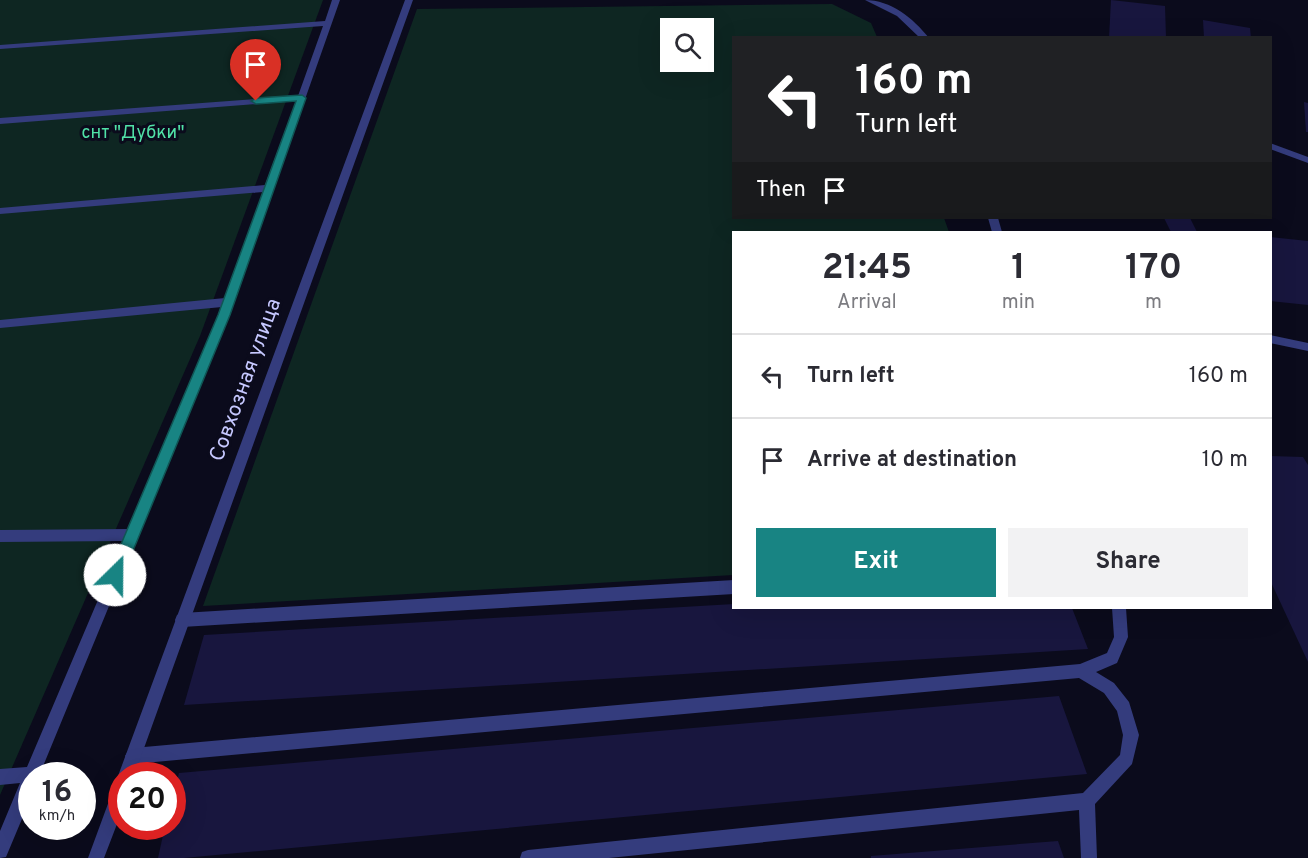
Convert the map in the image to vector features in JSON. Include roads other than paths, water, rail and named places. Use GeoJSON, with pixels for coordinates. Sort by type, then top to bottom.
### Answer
{"type":"FeatureCollection","features":[{"type":"Feature","properties":{"kind":"street"},"geometry":{"type":"LineString","coordinates":[[37,762],[229,302],[336,0]]}},
{"type":"Feature","properties":{"kind":"street","name":"Совхозная улица"},"geometry":{"type":"LineString","coordinates":[[131,762],[410,0]]}},
{"type":"Feature","properties":{"kind":"street"},"geometry":{"type":"LineString","coordinates":[[869,0],[885,4],[918,28],[924,36]]}},
{"type":"Feature","properties":{"kind":"street"},"geometry":{"type":"LineString","coordinates":[[0,47],[328,23]]}},
{"type":"Feature","properties":{"kind":"street"},"geometry":{"type":"LineString","coordinates":[[0,121],[302,98]]}},
{"type":"Feature","properties":{"kind":"street"},"geometry":{"type":"LineString","coordinates":[[1272,147],[1308,160]]}},
{"type":"Feature","properties":{"kind":"street"},"geometry":{"type":"LineString","coordinates":[[0,211],[270,188]]}},
{"type":"Feature","properties":{"kind":"street"},"geometry":{"type":"LineString","coordinates":[[0,324],[229,302]]}},
{"type":"Feature","properties":{"kind":"street"},"geometry":{"type":"LineString","coordinates":[[1272,339],[1308,347]]}},
{"type":"Feature","properties":{"kind":"street"},"geometry":{"type":"LineString","coordinates":[[0,536],[132,535]]}},
{"type":"Feature","properties":{"kind":"street"},"geometry":{"type":"LineString","coordinates":[[182,620],[732,587]]}},
{"type":"Feature","properties":{"kind":"street"},"geometry":{"type":"LineString","coordinates":[[133,756],[1080,670],[1112,658],[1121,637],[1119,609]]}},
{"type":"Feature","properties":{"kind":"street"},"geometry":{"type":"LineString","coordinates":[[528,858],[1088,801],[1127,759],[1131,735],[1124,707],[1109,688],[1080,670]]}},
{"type":"Feature","properties":{"kind":"street"},"geometry":{"type":"LineString","coordinates":[[0,777],[18,775]]}},
{"type":"Feature","properties":{"kind":"street"},"geometry":{"type":"LineString","coordinates":[[1088,801],[1089,858]]}},
{"type":"Feature","properties":{"kind":"street"},"geometry":{"type":"LineString","coordinates":[[0,851],[18,808]]}},
{"type":"Feature","properties":{"kind":"street"},"geometry":{"type":"LineString","coordinates":[[96,858],[108,826]]}},
{"type":"Feature","properties":{"kind":"park label","name":"снт \"Дубки\""},"geometry":{"type":"Point","coordinates":[133,133]}}]}
